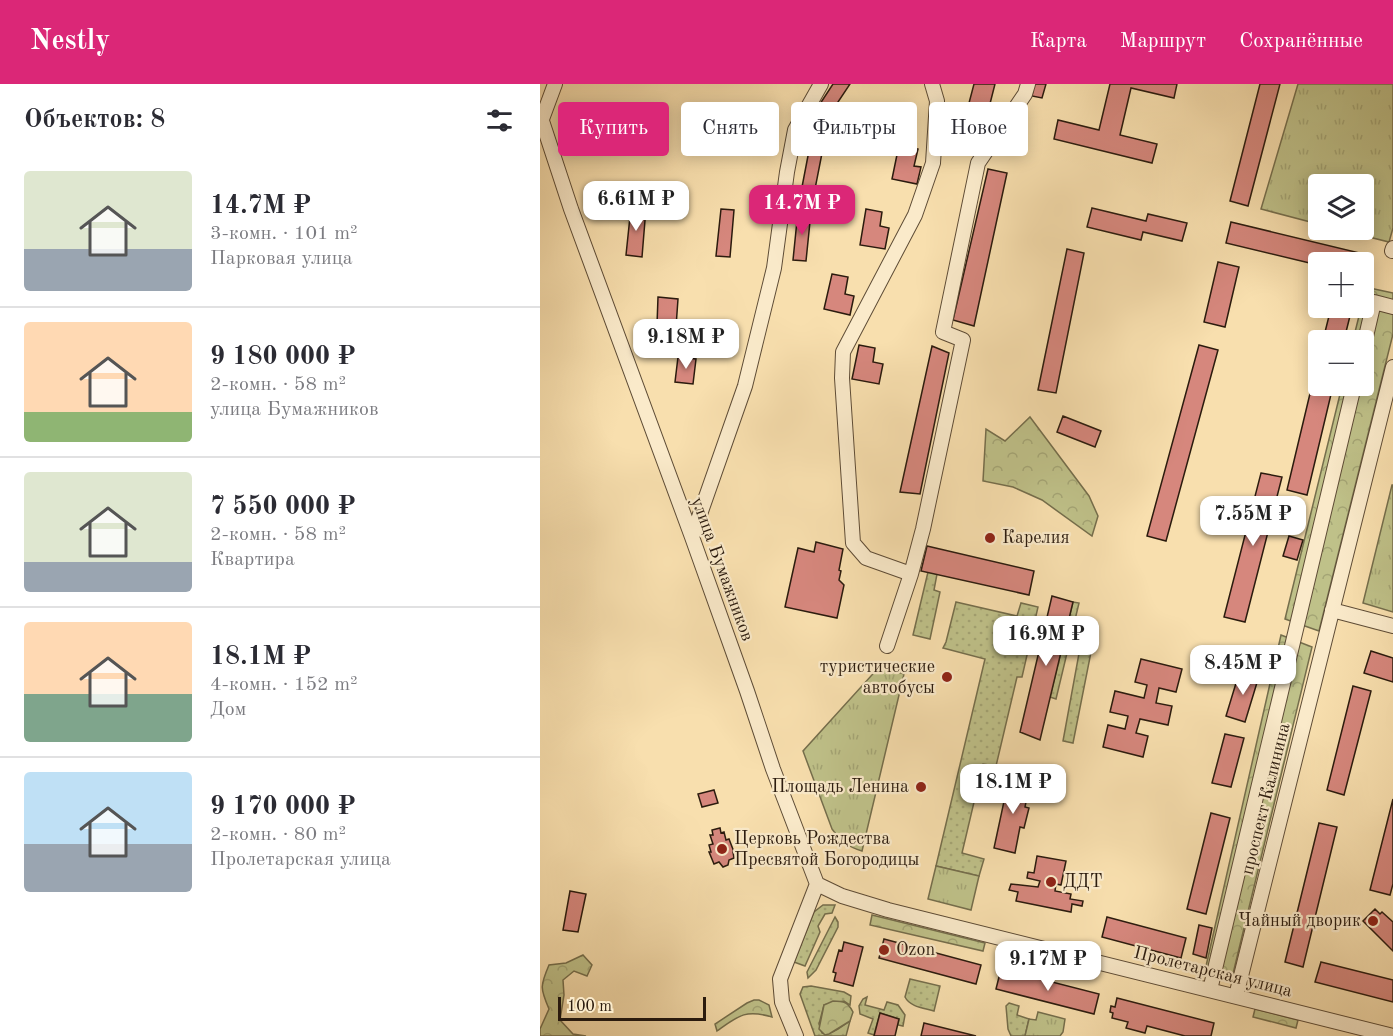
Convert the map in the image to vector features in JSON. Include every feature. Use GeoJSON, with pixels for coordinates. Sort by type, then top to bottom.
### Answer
{"type":"FeatureCollection","features":[{"type":"Feature","properties":{"kind":"street"},"geometry":{"type":"LineString","coordinates":[[541,117],[555,84]]}},
{"type":"Feature","properties":{"kind":"street"},"geometry":{"type":"LineString","coordinates":[[692,537],[745,386],[774,268],[795,130],[821,84]]}},
{"type":"Feature","properties":{"kind":"street"},"geometry":{"type":"LineString","coordinates":[[911,574],[866,558],[854,543],[842,378],[843,352],[915,215],[933,163],[936,101],[932,84]]}},
{"type":"Feature","properties":{"kind":"street"},"geometry":{"type":"LineString","coordinates":[[887,646],[911,574],[963,340],[943,332],[978,163],[1025,94],[1028,84]]}},
{"type":"Feature","properties":{"kind":"street","name":"улица Бумажников"},"geometry":{"type":"LineString","coordinates":[[541,117],[571,209],[692,537],[816,884]]}},
{"type":"Feature","properties":{"kind":"street"},"geometry":{"type":"LineString","coordinates":[[1367,330],[1374,302],[1393,307]]}},
{"type":"Feature","properties":{"kind":"street","name":"проспект Калинина"},"geometry":{"type":"LineString","coordinates":[[1236,996],[1393,367]]}},
{"type":"Feature","properties":{"kind":"street"},"geometry":{"type":"LineString","coordinates":[[1210,990],[1352,396]]}},
{"type":"Feature","properties":{"kind":"street"},"geometry":{"type":"LineString","coordinates":[[1332,610],[1393,626]]}},
{"type":"Feature","properties":{"kind":"street"},"geometry":{"type":"LineString","coordinates":[[796,1036],[782,1002],[780,979],[816,884]]}},
{"type":"Feature","properties":{"kind":"street","name":"Пролетарская улица"},"geometry":{"type":"LineString","coordinates":[[816,884],[842,896],[888,910],[1393,1036]]}},
{"type":"Feature","properties":{"kind":"green space"},"geometry":{"type":"Polygon","coordinates":[[[1298,84],[1393,84],[1393,228],[1389,242],[1374,238],[1374,174],[1308,174],[1308,221],[1261,209],[1298,84]]]}},
{"type":"Feature","properties":{"kind":"green space"},"geometry":{"type":"Polygon","coordinates":[[[1374,289],[1393,293],[1393,334],[1319,631],[1285,619],[1340,396],[1374,396],[1374,330],[1356,330],[1358,318],[1374,318],[1374,289]]]}},
{"type":"Feature","properties":{"kind":"green space"},"geometry":{"type":"Polygon","coordinates":[[[1030,417],[1089,496],[1098,516],[1092,536],[1042,500],[1013,487],[983,481],[986,429],[1005,441],[1030,417]]]}},
{"type":"Feature","properties":{"kind":"green space"},"geometry":{"type":"Polygon","coordinates":[[[1393,485],[1393,612],[1363,603],[1393,485]]]}},
{"type":"Feature","properties":{"kind":"green space"},"geometry":{"type":"Polygon","coordinates":[[[928,572],[937,574],[934,590],[940,592],[930,639],[913,635],[928,572]]]}},
{"type":"Feature","properties":{"kind":"green space"},"geometry":{"type":"Polygon","coordinates":[[[956,602],[1017,616],[1021,603],[1038,607],[1022,677],[1017,677],[996,766],[983,764],[962,853],[984,859],[979,876],[936,866],[985,659],[943,648],[956,602]]]}},
{"type":"Feature","properties":{"kind":"green space"},"geometry":{"type":"Polygon","coordinates":[[[1073,602],[1079,603],[1056,699],[1050,697],[1073,602]]]}},
{"type":"Feature","properties":{"kind":"green space"},"geometry":{"type":"Polygon","coordinates":[[[1084,626],[1096,627],[1073,743],[1063,741],[1084,626]]]}},
{"type":"Feature","properties":{"kind":"green space"},"geometry":{"type":"Polygon","coordinates":[[[1281,635],[1312,647],[1231,982],[1204,975],[1281,635]]]}},
{"type":"Feature","properties":{"kind":"green space"},"geometry":{"type":"Polygon","coordinates":[[[880,666],[904,674],[862,851],[845,843],[832,829],[803,751],[880,666]]]}},
{"type":"Feature","properties":{"kind":"green space"},"geometry":{"type":"Polygon","coordinates":[[[936,866],[979,876],[971,910],[928,899],[936,866]]]}},
{"type":"Feature","properties":{"kind":"green space"},"geometry":{"type":"Polygon","coordinates":[[[823,905],[835,905],[832,913],[825,914],[818,926],[820,932],[805,966],[794,962],[814,912],[823,905]]]}},
{"type":"Feature","properties":{"kind":"green space"},"geometry":{"type":"Polygon","coordinates":[[[872,915],[985,943],[983,951],[870,925],[872,915]]]}},
{"type":"Feature","properties":{"kind":"green space"},"geometry":{"type":"Polygon","coordinates":[[[835,917],[838,927],[816,970],[808,978],[807,972],[835,917]]]}},
{"type":"Feature","properties":{"kind":"green space"},"geometry":{"type":"Polygon","coordinates":[[[1000,946],[1046,958],[1044,967],[998,955],[1000,946]]]}},
{"type":"Feature","properties":{"kind":"green space"},"geometry":{"type":"Polygon","coordinates":[[[583,955],[592,965],[587,976],[574,971],[563,980],[564,995],[560,1020],[573,1034],[586,1036],[540,1036],[540,1029],[549,1009],[542,987],[549,965],[566,963],[583,955]]]}},
{"type":"Feature","properties":{"kind":"green space"},"geometry":{"type":"Polygon","coordinates":[[[910,979],[940,986],[934,1011],[918,1007],[907,1000],[905,997],[910,979]]]}},
{"type":"Feature","properties":{"kind":"green space"},"geometry":{"type":"Polygon","coordinates":[[[811,986],[844,992],[851,996],[850,1005],[844,1001],[824,1005],[819,1024],[822,1033],[825,1034],[850,1021],[846,1036],[815,1036],[800,994],[803,987],[811,986]]]}},
{"type":"Feature","properties":{"kind":"green space"},"geometry":{"type":"Polygon","coordinates":[[[867,997],[865,1005],[884,1010],[887,1002],[898,1005],[905,1015],[903,1026],[898,1025],[899,1019],[880,1013],[874,1035],[868,1033],[873,1019],[860,1014],[859,1006],[867,997]]]}},
{"type":"Feature","properties":{"kind":"green space"},"geometry":{"type":"Polygon","coordinates":[[[754,1000],[769,1005],[772,1017],[755,1014],[742,1015],[717,1031],[715,1024],[754,1000]]]}},
{"type":"Feature","properties":{"kind":"green space"},"geometry":{"type":"Polygon","coordinates":[[[833,1001],[845,1003],[853,1012],[850,1021],[825,1035],[819,1029],[824,1005],[833,1001]]]}},
{"type":"Feature","properties":{"kind":"green space"},"geometry":{"type":"Polygon","coordinates":[[[1009,1003],[1019,1006],[1017,1015],[1029,1019],[1025,1036],[1011,1036],[1008,1029],[1006,1006],[1009,1003]]]}},
{"type":"Feature","properties":{"kind":"green space"},"geometry":{"type":"Polygon","coordinates":[[[1255,1009],[1298,1020],[1296,1028],[1253,1017],[1255,1009]]]}},
{"type":"Feature","properties":{"kind":"green space"},"geometry":{"type":"Polygon","coordinates":[[[1038,1012],[1065,1019],[1060,1036],[1025,1036],[1029,1019],[1036,1020],[1038,1012]]]}},
{"type":"Feature","properties":{"kind":"building"},"geometry":{"type":"Polygon","coordinates":[[[833,84],[850,84],[838,102],[821,102],[833,84]]]}},
{"type":"Feature","properties":{"kind":"building"},"geometry":{"type":"Polygon","coordinates":[[[974,84],[995,84],[990,102],[969,102],[974,84]]]}},
{"type":"Feature","properties":{"kind":"building"},"geometry":{"type":"Polygon","coordinates":[[[1034,84],[1046,84],[1042,98],[1032,96],[1034,84]]]}},
{"type":"Feature","properties":{"kind":"building"},"geometry":{"type":"Polygon","coordinates":[[[1110,84],[1177,84],[1174,98],[1131,88],[1120,135],[1157,144],[1152,163],[1054,139],[1058,120],[1099,130],[1110,84]]]}},
{"type":"Feature","properties":{"kind":"building"},"geometry":{"type":"Polygon","coordinates":[[[1260,84],[1280,84],[1248,206],[1230,201],[1260,84]]]}},
{"type":"Feature","properties":{"kind":"building"},"geometry":{"type":"Polygon","coordinates":[[[808,156],[821,156],[815,189],[802,187],[808,156]]]}},
{"type":"Feature","properties":{"kind":"building"},"geometry":{"type":"Polygon","coordinates":[[[897,156],[916,156],[914,166],[921,167],[917,184],[892,179],[897,156]]]}},
{"type":"Feature","properties":{"kind":"building"},"geometry":{"type":"Polygon","coordinates":[[[988,169],[1007,173],[974,326],[953,320],[988,169]]]}},
{"type":"Feature","properties":{"kind":"building"},"geometry":{"type":"Polygon","coordinates":[[[631,207],[646,208],[642,257],[626,255],[631,207]]]}},
{"type":"Feature","properties":{"kind":"building"},"geometry":{"type":"Polygon","coordinates":[[[1092,208],[1146,221],[1148,214],[1187,223],[1182,241],[1143,232],[1141,240],[1087,227],[1092,208]]]}},
{"type":"Feature","properties":{"kind":"building"},"geometry":{"type":"Polygon","coordinates":[[[721,209],[734,210],[730,257],[716,256],[721,209]]]}},
{"type":"Feature","properties":{"kind":"building"},"geometry":{"type":"Polygon","coordinates":[[[866,209],[882,212],[880,226],[889,228],[885,249],[860,245],[866,209]]]}},
{"type":"Feature","properties":{"kind":"building"},"geometry":{"type":"Polygon","coordinates":[[[798,211],[811,212],[806,261],[793,260],[798,211]]]}},
{"type":"Feature","properties":{"kind":"building"},"geometry":{"type":"Polygon","coordinates":[[[1231,222],[1355,252],[1308,252],[1308,263],[1226,243],[1231,222]]]}},
{"type":"Feature","properties":{"kind":"building"},"geometry":{"type":"Polygon","coordinates":[[[1067,249],[1084,253],[1056,393],[1038,390],[1067,249]]]}},
{"type":"Feature","properties":{"kind":"building"},"geometry":{"type":"Polygon","coordinates":[[[1218,262],[1239,267],[1225,327],[1204,322],[1218,262]]]}},
{"type":"Feature","properties":{"kind":"building"},"geometry":{"type":"Polygon","coordinates":[[[832,274],[848,277],[845,294],[854,296],[850,315],[824,309],[832,274]]]}},
{"type":"Feature","properties":{"kind":"building"},"geometry":{"type":"Polygon","coordinates":[[[658,297],[678,299],[676,327],[657,325],[658,297]]]}},
{"type":"Feature","properties":{"kind":"building"},"geometry":{"type":"Polygon","coordinates":[[[1328,318],[1350,318],[1346,330],[1326,330],[1328,318]]]}},
{"type":"Feature","properties":{"kind":"building"},"geometry":{"type":"Polygon","coordinates":[[[859,345],[875,348],[873,362],[883,364],[879,384],[852,379],[859,345]]]}},
{"type":"Feature","properties":{"kind":"building"},"geometry":{"type":"Polygon","coordinates":[[[1199,345],[1218,350],[1166,541],[1147,536],[1199,345]]]}},
{"type":"Feature","properties":{"kind":"building"},"geometry":{"type":"Polygon","coordinates":[[[932,346],[949,353],[920,494],[900,492],[932,346]]]}},
{"type":"Feature","properties":{"kind":"building"},"geometry":{"type":"Polygon","coordinates":[[[678,357],[696,359],[693,384],[675,382],[678,357]]]}},
{"type":"Feature","properties":{"kind":"building"},"geometry":{"type":"Polygon","coordinates":[[[1309,396],[1331,396],[1307,495],[1287,490],[1309,396]]]}},
{"type":"Feature","properties":{"kind":"building"},"geometry":{"type":"Polygon","coordinates":[[[1063,416],[1101,431],[1095,447],[1057,432],[1063,416]]]}},
{"type":"Feature","properties":{"kind":"building"},"geometry":{"type":"Polygon","coordinates":[[[1261,473],[1282,477],[1245,622],[1224,617],[1261,473]]]}},
{"type":"Feature","properties":{"kind":"building"},"geometry":{"type":"Polygon","coordinates":[[[1289,536],[1303,540],[1297,560],[1283,556],[1289,536]]]}},
{"type":"Feature","properties":{"kind":"building"},"geometry":{"type":"Polygon","coordinates":[[[816,542],[843,549],[839,580],[844,585],[837,618],[785,607],[798,548],[814,552],[816,542]]]}},
{"type":"Feature","properties":{"kind":"building"},"geometry":{"type":"Polygon","coordinates":[[[927,546],[1034,571],[1029,595],[921,571],[927,546]]]}},
{"type":"Feature","properties":{"kind":"building"},"geometry":{"type":"Polygon","coordinates":[[[1052,596],[1073,602],[1040,740],[1020,732],[1052,596]]]}},
{"type":"Feature","properties":{"kind":"building"},"geometry":{"type":"Polygon","coordinates":[[[1371,651],[1393,658],[1393,682],[1364,673],[1371,651]]]}},
{"type":"Feature","properties":{"kind":"building"},"geometry":{"type":"Polygon","coordinates":[[[1141,659],[1182,669],[1176,692],[1159,688],[1156,703],[1172,706],[1168,725],[1140,719],[1136,733],[1148,736],[1143,757],[1103,747],[1108,725],[1125,729],[1128,716],[1110,712],[1115,691],[1144,698],[1147,685],[1135,682],[1141,659]]]}},
{"type":"Feature","properties":{"kind":"building"},"geometry":{"type":"Polygon","coordinates":[[[1240,670],[1259,676],[1245,722],[1226,716],[1240,670]]]}},
{"type":"Feature","properties":{"kind":"building"},"geometry":{"type":"Polygon","coordinates":[[[1353,686],[1371,691],[1344,795],[1327,790],[1353,686]]]}},
{"type":"Feature","properties":{"kind":"building"},"geometry":{"type":"Polygon","coordinates":[[[1225,734],[1244,738],[1231,787],[1212,783],[1225,734]]]}},
{"type":"Feature","properties":{"kind":"building"},"geometry":{"type":"Polygon","coordinates":[[[1009,778],[1030,782],[1025,807],[1029,808],[1024,828],[1020,827],[1015,853],[994,848],[1009,778]]]}},
{"type":"Feature","properties":{"kind":"building"},"geometry":{"type":"Polygon","coordinates":[[[714,790],[718,803],[702,807],[698,794],[714,790]]]}},
{"type":"Feature","properties":{"kind":"building"},"geometry":{"type":"Polygon","coordinates":[[[1393,799],[1393,884],[1390,895],[1370,890],[1393,799]]]}},
{"type":"Feature","properties":{"kind":"building"},"geometry":{"type":"Polygon","coordinates":[[[1211,813],[1230,818],[1206,914],[1187,909],[1211,813]]]}},
{"type":"Feature","properties":{"kind":"building"},"geometry":{"type":"Polygon","coordinates":[[[1319,823],[1337,827],[1303,967],[1285,962],[1319,823]]]}},
{"type":"Feature","properties":{"kind":"building","name":"Церковь Рождества Пресвятой Богородицы"},"geometry":{"type":"Polygon","coordinates":[[[720,828],[726,840],[729,839],[734,852],[734,858],[723,867],[719,862],[714,864],[709,852],[711,852],[709,845],[713,844],[710,835],[713,835],[712,830],[720,828]]]}},
{"type":"Feature","properties":{"kind":"building","name":"ДДТ"},"geometry":{"type":"Polygon","coordinates":[[[1037,856],[1066,861],[1061,885],[1056,884],[1055,891],[1071,894],[1070,899],[1083,901],[1082,906],[1072,904],[1071,912],[1016,901],[1018,892],[1009,890],[1011,884],[1038,887],[1040,881],[1027,878],[1028,872],[1034,873],[1037,856]]]}},
{"type":"Feature","properties":{"kind":"building"},"geometry":{"type":"Polygon","coordinates":[[[570,891],[586,894],[578,932],[563,930],[570,891]]]}},
{"type":"Feature","properties":{"kind":"building"},"geometry":{"type":"Polygon","coordinates":[[[1375,909],[1393,922],[1393,951],[1363,921],[1375,909]]]}},
{"type":"Feature","properties":{"kind":"building"},"geometry":{"type":"Polygon","coordinates":[[[1107,917],[1186,938],[1181,958],[1102,937],[1107,917]]]}},
{"type":"Feature","properties":{"kind":"building"},"geometry":{"type":"Polygon","coordinates":[[[1199,925],[1212,928],[1206,958],[1193,954],[1199,925]]]}},
{"type":"Feature","properties":{"kind":"building"},"geometry":{"type":"Polygon","coordinates":[[[884,939],[981,965],[976,984],[879,958],[884,939]]]}},
{"type":"Feature","properties":{"kind":"building"},"geometry":{"type":"Polygon","coordinates":[[[844,942],[863,947],[853,986],[834,981],[836,973],[833,972],[839,950],[842,951],[844,942]]]}},
{"type":"Feature","properties":{"kind":"building"},"geometry":{"type":"Polygon","coordinates":[[[1321,962],[1393,980],[1393,1002],[1315,982],[1321,962]]]}},
{"type":"Feature","properties":{"kind":"building"},"geometry":{"type":"Polygon","coordinates":[[[1001,969],[1099,994],[1094,1014],[996,989],[1001,969]]]}},
{"type":"Feature","properties":{"kind":"building"},"geometry":{"type":"Polygon","coordinates":[[[1117,998],[1214,1023],[1211,1036],[1185,1036],[1147,1026],[1145,1033],[1126,1028],[1128,1022],[1112,1018],[1113,1013],[1110,1012],[1111,1006],[1115,1007],[1117,998]]]}},
{"type":"Feature","properties":{"kind":"building"},"geometry":{"type":"Polygon","coordinates":[[[880,1013],[899,1019],[895,1036],[874,1036],[880,1013]]]}},
{"type":"Feature","properties":{"kind":"building"},"geometry":{"type":"Polygon","coordinates":[[[924,1023],[976,1036],[921,1036],[924,1023]]]}},
{"type":"Feature","properties":{"kind":"place","name":"Карелия"},"geometry":{"type":"Point","coordinates":[990,538]}},
{"type":"Feature","properties":{"kind":"place","name":"туристические автобусы"},"geometry":{"type":"Point","coordinates":[947,677]}},
{"type":"Feature","properties":{"kind":"place","name":"Площадь Ленина"},"geometry":{"type":"Point","coordinates":[921,787]}},
{"type":"Feature","properties":{"kind":"place","name":"Церковь Рождества Пресвятой Богородицы"},"geometry":{"type":"Point","coordinates":[722,849]}},
{"type":"Feature","properties":{"kind":"place","name":"ДДТ"},"geometry":{"type":"Point","coordinates":[1051,882]}},
{"type":"Feature","properties":{"kind":"place","name":"Чайный дворик"},"geometry":{"type":"Point","coordinates":[1373,921]}},
{"type":"Feature","properties":{"kind":"place","name":"Ozon"},"geometry":{"type":"Point","coordinates":[884,950]}}]}
